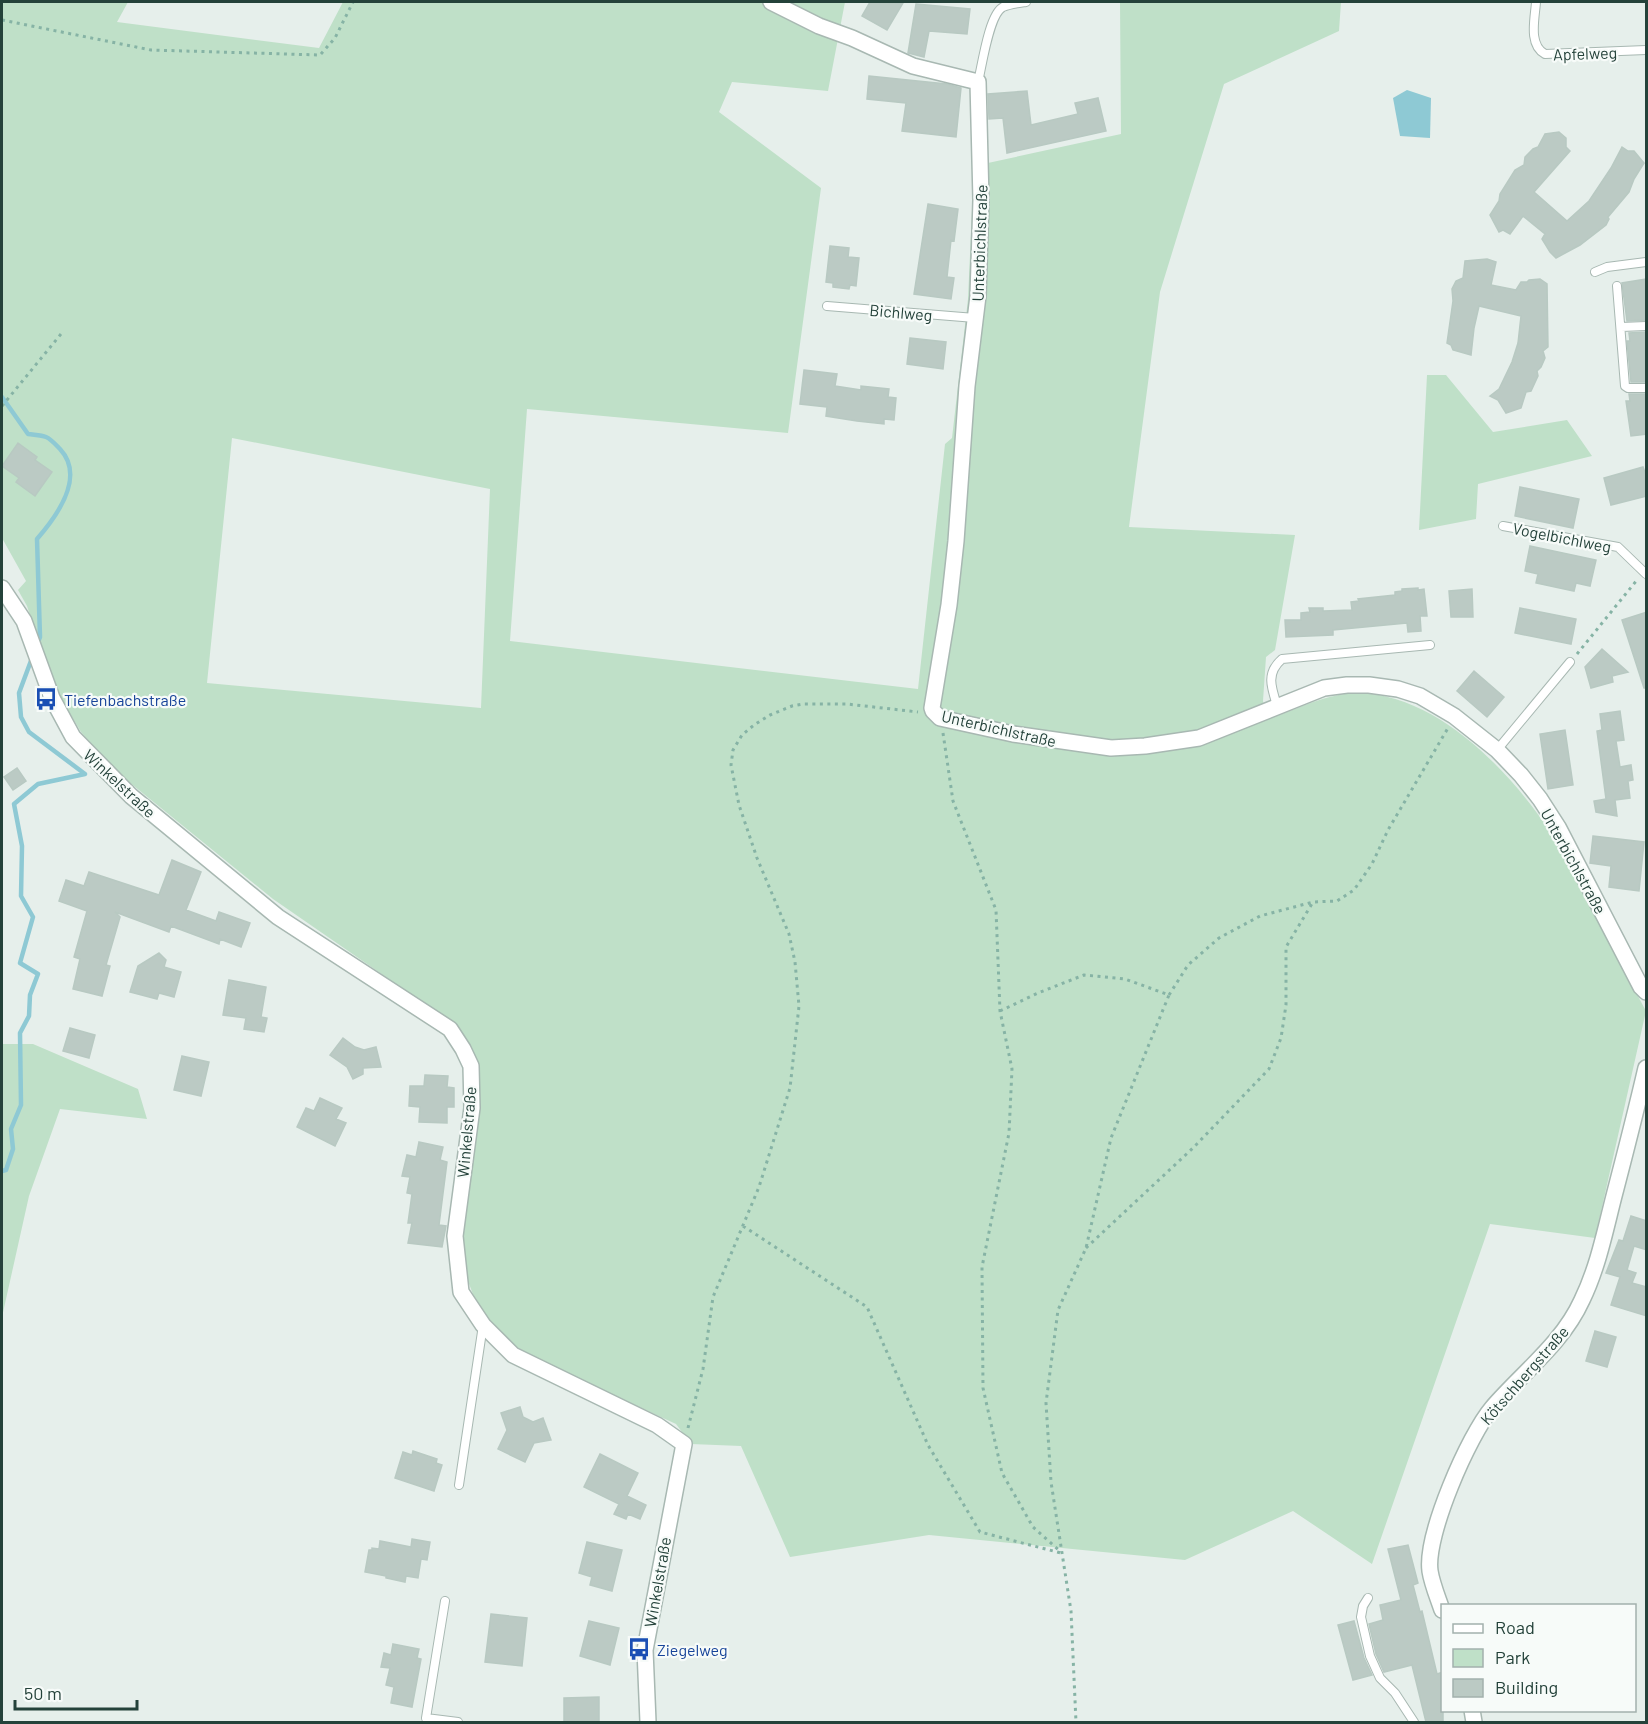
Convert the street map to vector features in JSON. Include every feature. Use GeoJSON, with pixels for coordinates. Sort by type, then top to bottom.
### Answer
{"type":"FeatureCollection","features":[{"type":"Feature","properties":{"kind":"street"},"geometry":{"type":"LineString","coordinates":[[771,2],[819,26],[852,38],[913,66],[978,82]]}},
{"type":"Feature","properties":{"kind":"street","name":"Unterbichlstraße"},"geometry":{"type":"LineString","coordinates":[[978,82],[981,200],[979,286],[949,605],[932,708],[937,716],[1013,734],[1111,748],[1145,746],[1199,738],[1324,688],[1369,685],[1398,689],[1420,696],[1454,716],[1497,750],[1521,775],[1558,827],[1641,987],[1647,992]]}},
{"type":"Feature","properties":{"kind":"street","name":"Winkelstraße"},"geometry":{"type":"LineString","coordinates":[[2,588],[24,621],[52,698],[73,737],[131,796],[278,917],[450,1029],[464,1048],[471,1066],[472,1108],[455,1236],[461,1292],[483,1325],[513,1355],[657,1425],[684,1444],[645,1650],[648,1722]]}},
{"type":"Feature","properties":{"kind":"street","name":"Kötschbergstraße"},"geometry":{"type":"LineString","coordinates":[[1441,1604],[1430,1570],[1432,1546],[1438,1522],[1462,1460],[1482,1421],[1557,1340],[1569,1324],[1594,1274],[1647,1068]]}},
{"type":"Feature","properties":{"kind":"lane"},"geometry":{"type":"LineString","coordinates":[[978,82],[992,24],[997,14],[1002,7],[1026,2]]}},
{"type":"Feature","properties":{"kind":"lane","name":"Apfelweg"},"geometry":{"type":"LineString","coordinates":[[1536,2],[1535,42],[1545,54],[1647,50]]}},
{"type":"Feature","properties":{"kind":"lane"},"geometry":{"type":"LineString","coordinates":[[1595,272],[1607,267],[1647,262]]}},
{"type":"Feature","properties":{"kind":"lane"},"geometry":{"type":"LineString","coordinates":[[1617,286],[1624,386],[1647,388]]}},
{"type":"Feature","properties":{"kind":"lane","name":"Bichlweg"},"geometry":{"type":"LineString","coordinates":[[827,306],[975,318]]}},
{"type":"Feature","properties":{"kind":"lane"},"geometry":{"type":"LineString","coordinates":[[1621,327],[1647,326]]}},
{"type":"Feature","properties":{"kind":"lane","name":"Vogelbichlweg"},"geometry":{"type":"LineString","coordinates":[[1503,526],[1618,547],[1645,573]]}},
{"type":"Feature","properties":{"kind":"lane"},"geometry":{"type":"LineString","coordinates":[[1277,705],[1272,690],[1272,675],[1274,667],[1282,659],[1430,645]]}},
{"type":"Feature","properties":{"kind":"lane"},"geometry":{"type":"LineString","coordinates":[[1497,750],[1570,662]]}},
{"type":"Feature","properties":{"kind":"lane"},"geometry":{"type":"LineString","coordinates":[[459,1485],[483,1325]]}},
{"type":"Feature","properties":{"kind":"lane"},"geometry":{"type":"LineString","coordinates":[[1368,1598],[1363,1606],[1361,1617],[1370,1656],[1380,1678],[1395,1693],[1414,1722]]}},
{"type":"Feature","properties":{"kind":"lane"},"geometry":{"type":"LineString","coordinates":[[445,1601],[426,1718],[458,1722]]}},
{"type":"Feature","properties":{"kind":"path"},"geometry":{"type":"LineString","coordinates":[[2,20],[151,50],[320,55],[335,38],[353,2]]}},
{"type":"Feature","properties":{"kind":"path"},"geometry":{"type":"LineString","coordinates":[[2,406],[62,334]]}},
{"type":"Feature","properties":{"kind":"path"},"geometry":{"type":"LineString","coordinates":[[1570,662],[1645,573]]}},
{"type":"Feature","properties":{"kind":"path"},"geometry":{"type":"LineString","coordinates":[[684,1444],[703,1369],[713,1297],[759,1187],[790,1088],[799,1006],[795,962],[789,934],[739,805],[731,765],[733,750],[742,735],[754,725],[781,710],[803,704],[847,704],[937,716],[953,801],[996,910],[1000,1011],[1012,1069],[1009,1133],[982,1268],[983,1388],[1002,1473],[1034,1527],[1062,1553]]}},
{"type":"Feature","properties":{"kind":"path"},"geometry":{"type":"LineString","coordinates":[[1076,1722],[1071,1611],[1051,1482],[1046,1403],[1058,1310],[1086,1248],[1111,1138],[1169,995],[1188,965],[1219,938],[1260,916],[1313,902],[1337,901],[1354,890],[1372,864],[1388,830],[1454,716]]}},
{"type":"Feature","properties":{"kind":"path"},"geometry":{"type":"LineString","coordinates":[[1086,1248],[1194,1148],[1269,1069],[1281,1038],[1286,1005],[1286,947],[1313,902]]}},
{"type":"Feature","properties":{"kind":"path"},"geometry":{"type":"LineString","coordinates":[[1000,1011],[1084,975],[1125,979],[1169,995]]}},
{"type":"Feature","properties":{"kind":"path"},"geometry":{"type":"LineString","coordinates":[[742,1226],[867,1307],[928,1445],[980,1532],[1062,1553]]}},
{"type":"Feature","properties":{"kind":"green space"},"geometry":{"type":"Polygon","coordinates":[[[2,2],[128,2],[117,22],[319,48],[343,2],[845,2],[828,91],[732,82],[719,112],[821,188],[788,433],[527,409],[510,641],[918,689],[945,444],[952,438],[968,299],[974,166],[1121,134],[1120,2],[1341,2],[1339,31],[1224,84],[1160,292],[1129,527],[1295,535],[1275,650],[1266,657],[1263,701],[1267,719],[1323,699],[1359,693],[1388,697],[1416,707],[1443,721],[1491,760],[1513,783],[1549,830],[1646,1011],[1595,1238],[1490,1224],[1372,1564],[1293,1511],[1185,1560],[929,1535],[790,1557],[741,1446],[691,1444],[676,1424],[546,1364],[513,1345],[489,1323],[474,1297],[465,1273],[462,1240],[480,1107],[480,1082],[475,1060],[438,1013],[273,899],[113,769],[81,732],[53,685],[27,606],[18,590],[26,581],[2,538],[2,2]],[[232,438],[207,683],[481,708],[490,489],[232,438]]]}},
{"type":"Feature","properties":{"kind":"green space"},"geometry":{"type":"Polygon","coordinates":[[[1427,375],[1446,375],[1493,432],[1567,420],[1592,456],[1478,484],[1476,519],[1419,530],[1427,375]]]}},
{"type":"Feature","properties":{"kind":"green space"},"geometry":{"type":"Polygon","coordinates":[[[2,1044],[33,1044],[138,1089],[147,1119],[60,1109],[29,1196],[2,1317],[2,1044]]]}},
{"type":"Feature","properties":{"kind":"water"},"geometry":{"type":"Polygon","coordinates":[[[1407,90],[1431,98],[1430,138],[1400,136],[1393,98],[1407,90]]]}},
{"type":"Feature","properties":{"kind":"building"},"geometry":{"type":"Polygon","coordinates":[[[870,2],[903,3],[887,30],[862,16],[870,2]]]}},
{"type":"Feature","properties":{"kind":"building"},"geometry":{"type":"Polygon","coordinates":[[[916,4],[970,9],[967,34],[929,31],[924,57],[908,53],[916,4]]]}},
{"type":"Feature","properties":{"kind":"building"},"geometry":{"type":"Polygon","coordinates":[[[869,76],[947,84],[961,88],[956,137],[902,131],[906,103],[867,99],[869,76]]]}},
{"type":"Feature","properties":{"kind":"building"},"geometry":{"type":"Polygon","coordinates":[[[1027,91],[1031,125],[1078,114],[1075,103],[1098,98],[1106,131],[1007,153],[1003,118],[989,119],[988,94],[1027,91]]]}},
{"type":"Feature","properties":{"kind":"building"},"geometry":{"type":"Polygon","coordinates":[[[1559,132],[1566,138],[1566,147],[1570,151],[1534,192],[1567,221],[1589,201],[1622,147],[1628,151],[1634,151],[1644,163],[1629,192],[1608,217],[1606,225],[1580,245],[1556,258],[1542,239],[1545,234],[1523,216],[1510,234],[1503,230],[1499,232],[1490,215],[1515,170],[1524,165],[1525,157],[1538,147],[1545,134],[1559,132]]]}},
{"type":"Feature","properties":{"kind":"building"},"geometry":{"type":"Polygon","coordinates":[[[928,204],[958,209],[954,241],[951,240],[947,277],[954,278],[951,299],[914,294],[928,204]]]}},
{"type":"Feature","properties":{"kind":"building"},"geometry":{"type":"Polygon","coordinates":[[[830,246],[849,248],[848,257],[859,258],[856,286],[850,285],[849,289],[833,287],[833,283],[826,282],[830,246]]]}},
{"type":"Feature","properties":{"kind":"building"},"geometry":{"type":"Polygon","coordinates":[[[1487,259],[1496,262],[1491,285],[1516,290],[1521,282],[1529,280],[1540,279],[1547,284],[1548,347],[1543,351],[1545,358],[1537,371],[1538,376],[1531,391],[1526,392],[1521,408],[1506,413],[1498,400],[1490,396],[1499,389],[1512,362],[1518,343],[1521,316],[1479,306],[1471,355],[1453,350],[1447,343],[1453,301],[1452,289],[1456,281],[1463,278],[1465,261],[1487,259]]]}},
{"type":"Feature","properties":{"kind":"building"},"geometry":{"type":"Polygon","coordinates":[[[1647,279],[1647,320],[1627,321],[1622,283],[1647,279]]]}},
{"type":"Feature","properties":{"kind":"building"},"geometry":{"type":"Polygon","coordinates":[[[1647,332],[1647,382],[1631,382],[1627,341],[1630,341],[1629,333],[1647,332]]]}},
{"type":"Feature","properties":{"kind":"building"},"geometry":{"type":"Polygon","coordinates":[[[910,338],[946,342],[943,369],[907,364],[910,338]]]}},
{"type":"Feature","properties":{"kind":"building"},"geometry":{"type":"Polygon","coordinates":[[[804,370],[837,374],[835,386],[861,390],[861,386],[889,389],[888,397],[896,398],[894,420],[884,419],[884,424],[826,416],[827,407],[800,404],[804,370]]]}},
{"type":"Feature","properties":{"kind":"building"},"geometry":{"type":"Polygon","coordinates":[[[1629,394],[1647,394],[1647,434],[1631,436],[1626,401],[1630,401],[1629,394]]]}},
{"type":"Feature","properties":{"kind":"building"},"geometry":{"type":"Polygon","coordinates":[[[18,443],[37,457],[35,460],[52,472],[35,496],[16,482],[19,478],[2,466],[18,443]]]}},
{"type":"Feature","properties":{"kind":"building"},"geometry":{"type":"Polygon","coordinates":[[[1643,467],[1647,478],[1647,496],[1611,505],[1604,478],[1643,467]]]}},
{"type":"Feature","properties":{"kind":"building"},"geometry":{"type":"Polygon","coordinates":[[[1520,487],[1579,499],[1573,528],[1515,516],[1520,487]]]}},
{"type":"Feature","properties":{"kind":"building"},"geometry":{"type":"Polygon","coordinates":[[[1530,546],[1596,560],[1590,586],[1576,583],[1574,591],[1536,583],[1538,574],[1525,571],[1530,546]]]}},
{"type":"Feature","properties":{"kind":"building"},"geometry":{"type":"Polygon","coordinates":[[[1418,588],[1418,590],[1424,589],[1427,616],[1420,616],[1421,631],[1408,632],[1407,623],[1333,630],[1333,635],[1286,637],[1285,620],[1301,620],[1301,613],[1310,612],[1309,608],[1323,608],[1323,611],[1352,610],[1351,602],[1359,601],[1358,599],[1395,595],[1395,592],[1402,591],[1402,589],[1418,588]]]}},
{"type":"Feature","properties":{"kind":"building"},"geometry":{"type":"Polygon","coordinates":[[[1472,589],[1473,617],[1451,617],[1449,591],[1472,589]]]}},
{"type":"Feature","properties":{"kind":"building"},"geometry":{"type":"Polygon","coordinates":[[[1520,608],[1576,619],[1571,644],[1515,633],[1520,608]]]}},
{"type":"Feature","properties":{"kind":"building"},"geometry":{"type":"Polygon","coordinates":[[[1647,612],[1647,688],[1644,688],[1622,620],[1647,612]]]}},
{"type":"Feature","properties":{"kind":"building"},"geometry":{"type":"Polygon","coordinates":[[[1602,649],[1628,672],[1612,676],[1613,682],[1591,688],[1585,667],[1602,649]]]}},
{"type":"Feature","properties":{"kind":"building"},"geometry":{"type":"Polygon","coordinates":[[[1474,671],[1504,697],[1487,717],[1457,691],[1474,671]]]}},
{"type":"Feature","properties":{"kind":"building"},"geometry":{"type":"Polygon","coordinates":[[[1620,711],[1624,740],[1616,741],[1620,767],[1631,765],[1633,780],[1628,781],[1630,798],[1615,800],[1617,816],[1596,812],[1594,801],[1606,799],[1597,731],[1602,730],[1600,714],[1620,711]]]}},
{"type":"Feature","properties":{"kind":"building"},"geometry":{"type":"Polygon","coordinates":[[[1565,730],[1573,785],[1548,789],[1540,734],[1565,730]]]}},
{"type":"Feature","properties":{"kind":"building"},"geometry":{"type":"Polygon","coordinates":[[[17,768],[26,781],[13,790],[4,777],[17,768]]]}},
{"type":"Feature","properties":{"kind":"building"},"geometry":{"type":"Polygon","coordinates":[[[1593,836],[1644,842],[1639,891],[1609,887],[1611,866],[1590,863],[1593,836]]]}},
{"type":"Feature","properties":{"kind":"building"},"geometry":{"type":"Polygon","coordinates":[[[172,860],[201,872],[186,910],[216,921],[219,912],[250,923],[241,947],[220,939],[219,944],[171,926],[169,932],[115,912],[120,917],[106,965],[110,966],[102,996],[73,989],[80,959],[74,957],[87,911],[59,901],[66,880],[84,886],[89,872],[159,895],[172,860]]]}},
{"type":"Feature","properties":{"kind":"building"},"geometry":{"type":"Polygon","coordinates":[[[159,953],[166,960],[164,967],[181,972],[174,997],[159,993],[157,999],[130,992],[138,966],[159,953]]]}},
{"type":"Feature","properties":{"kind":"building"},"geometry":{"type":"Polygon","coordinates":[[[229,980],[266,987],[261,1017],[267,1018],[264,1032],[244,1029],[246,1018],[223,1015],[229,980]]]}},
{"type":"Feature","properties":{"kind":"building"},"geometry":{"type":"Polygon","coordinates":[[[70,1028],[95,1035],[89,1058],[63,1051],[70,1028]]]}},
{"type":"Feature","properties":{"kind":"building"},"geometry":{"type":"Polygon","coordinates":[[[343,1038],[355,1047],[364,1050],[376,1047],[381,1067],[363,1068],[363,1074],[353,1079],[347,1067],[330,1055],[343,1038]]]}},
{"type":"Feature","properties":{"kind":"building"},"geometry":{"type":"Polygon","coordinates":[[[182,1056],[209,1062],[201,1096],[174,1090],[182,1056]]]}},
{"type":"Feature","properties":{"kind":"building"},"geometry":{"type":"Polygon","coordinates":[[[425,1075],[448,1076],[447,1087],[454,1088],[454,1107],[447,1107],[447,1123],[419,1122],[420,1107],[409,1106],[410,1086],[424,1086],[425,1075]]]}},
{"type":"Feature","properties":{"kind":"building"},"geometry":{"type":"Polygon","coordinates":[[[320,1098],[342,1108],[336,1119],[346,1123],[335,1146],[297,1127],[306,1108],[314,1111],[320,1098]]]}},
{"type":"Feature","properties":{"kind":"building"},"geometry":{"type":"Polygon","coordinates":[[[419,1142],[443,1147],[440,1160],[447,1162],[439,1225],[446,1226],[442,1247],[408,1243],[412,1223],[408,1223],[412,1194],[407,1193],[410,1177],[402,1176],[407,1155],[416,1157],[419,1142]]]}},
{"type":"Feature","properties":{"kind":"building"},"geometry":{"type":"Polygon","coordinates":[[[1631,1216],[1647,1221],[1647,1250],[1634,1246],[1627,1270],[1636,1273],[1632,1283],[1647,1287],[1647,1316],[1611,1305],[1620,1277],[1606,1273],[1619,1240],[1623,1241],[1631,1216]]]}},
{"type":"Feature","properties":{"kind":"building"},"geometry":{"type":"Polygon","coordinates":[[[1595,1331],[1616,1337],[1607,1367],[1586,1361],[1595,1331]]]}},
{"type":"Feature","properties":{"kind":"building"},"geometry":{"type":"Polygon","coordinates":[[[520,1407],[523,1417],[533,1422],[543,1418],[551,1440],[534,1443],[525,1462],[498,1449],[507,1430],[501,1413],[520,1407]]]}},
{"type":"Feature","properties":{"kind":"building"},"geometry":{"type":"Polygon","coordinates":[[[413,1451],[437,1459],[436,1463],[442,1465],[434,1491],[395,1478],[403,1452],[412,1455],[413,1451]]]}},
{"type":"Feature","properties":{"kind":"building"},"geometry":{"type":"Polygon","coordinates":[[[600,1454],[638,1473],[627,1496],[646,1505],[640,1519],[628,1514],[626,1519],[614,1514],[619,1504],[584,1487],[600,1454]]]}},
{"type":"Feature","properties":{"kind":"building"},"geometry":{"type":"Polygon","coordinates":[[[412,1539],[430,1542],[427,1560],[421,1559],[418,1578],[406,1576],[405,1582],[365,1572],[369,1550],[379,1549],[380,1541],[411,1547],[412,1539]]]}},
{"type":"Feature","properties":{"kind":"building"},"geometry":{"type":"Polygon","coordinates":[[[587,1542],[622,1550],[612,1591],[590,1585],[592,1577],[579,1573],[587,1542]]]}},
{"type":"Feature","properties":{"kind":"building"},"geometry":{"type":"Polygon","coordinates":[[[1408,1545],[1418,1583],[1413,1585],[1420,1612],[1422,1611],[1437,1674],[1441,1673],[1443,1722],[1426,1722],[1412,1665],[1384,1672],[1376,1654],[1369,1624],[1383,1620],[1380,1605],[1401,1600],[1388,1549],[1408,1545]]]}},
{"type":"Feature","properties":{"kind":"building"},"geometry":{"type":"Polygon","coordinates":[[[491,1614],[527,1618],[522,1666],[485,1662],[491,1614]]]}},
{"type":"Feature","properties":{"kind":"building"},"geometry":{"type":"Polygon","coordinates":[[[589,1621],[619,1628],[610,1665],[580,1656],[589,1621]]]}},
{"type":"Feature","properties":{"kind":"building"},"geometry":{"type":"Polygon","coordinates":[[[1354,1621],[1364,1658],[1372,1675],[1353,1680],[1338,1625],[1354,1621]]]}},
{"type":"Feature","properties":{"kind":"building"},"geometry":{"type":"Polygon","coordinates":[[[393,1644],[419,1649],[417,1658],[421,1659],[412,1707],[391,1703],[394,1687],[386,1685],[390,1668],[381,1667],[384,1653],[391,1655],[393,1644]]]}},
{"type":"Feature","properties":{"kind":"building"},"geometry":{"type":"Polygon","coordinates":[[[599,1697],[599,1722],[564,1722],[564,1698],[599,1697]]]}},
{"type":"Feature","properties":{"kind":"waterway"},"geometry":{"type":"LineString","coordinates":[[2,397],[28,434],[46,437],[60,449],[67,460],[70,472],[66,496],[53,519],[37,539],[40,637],[37,645]]}},
{"type":"Feature","properties":{"kind":"waterway"},"geometry":{"type":"LineString","coordinates":[[2,1171],[6,1170],[13,1149],[11,1129],[21,1105],[20,1033],[29,1016],[30,995],[38,974],[20,963],[33,917],[21,896],[22,846],[14,804],[38,784],[85,774],[29,732],[21,717],[19,693],[32,658]]}},
{"type":"Feature","properties":{"kind":"place","name":"Tiefenbachstraße"},"geometry":{"type":"Point","coordinates":[46,699]}},
{"type":"Feature","properties":{"kind":"place","name":"Ziegelweg"},"geometry":{"type":"Point","coordinates":[639,1649]}}]}
